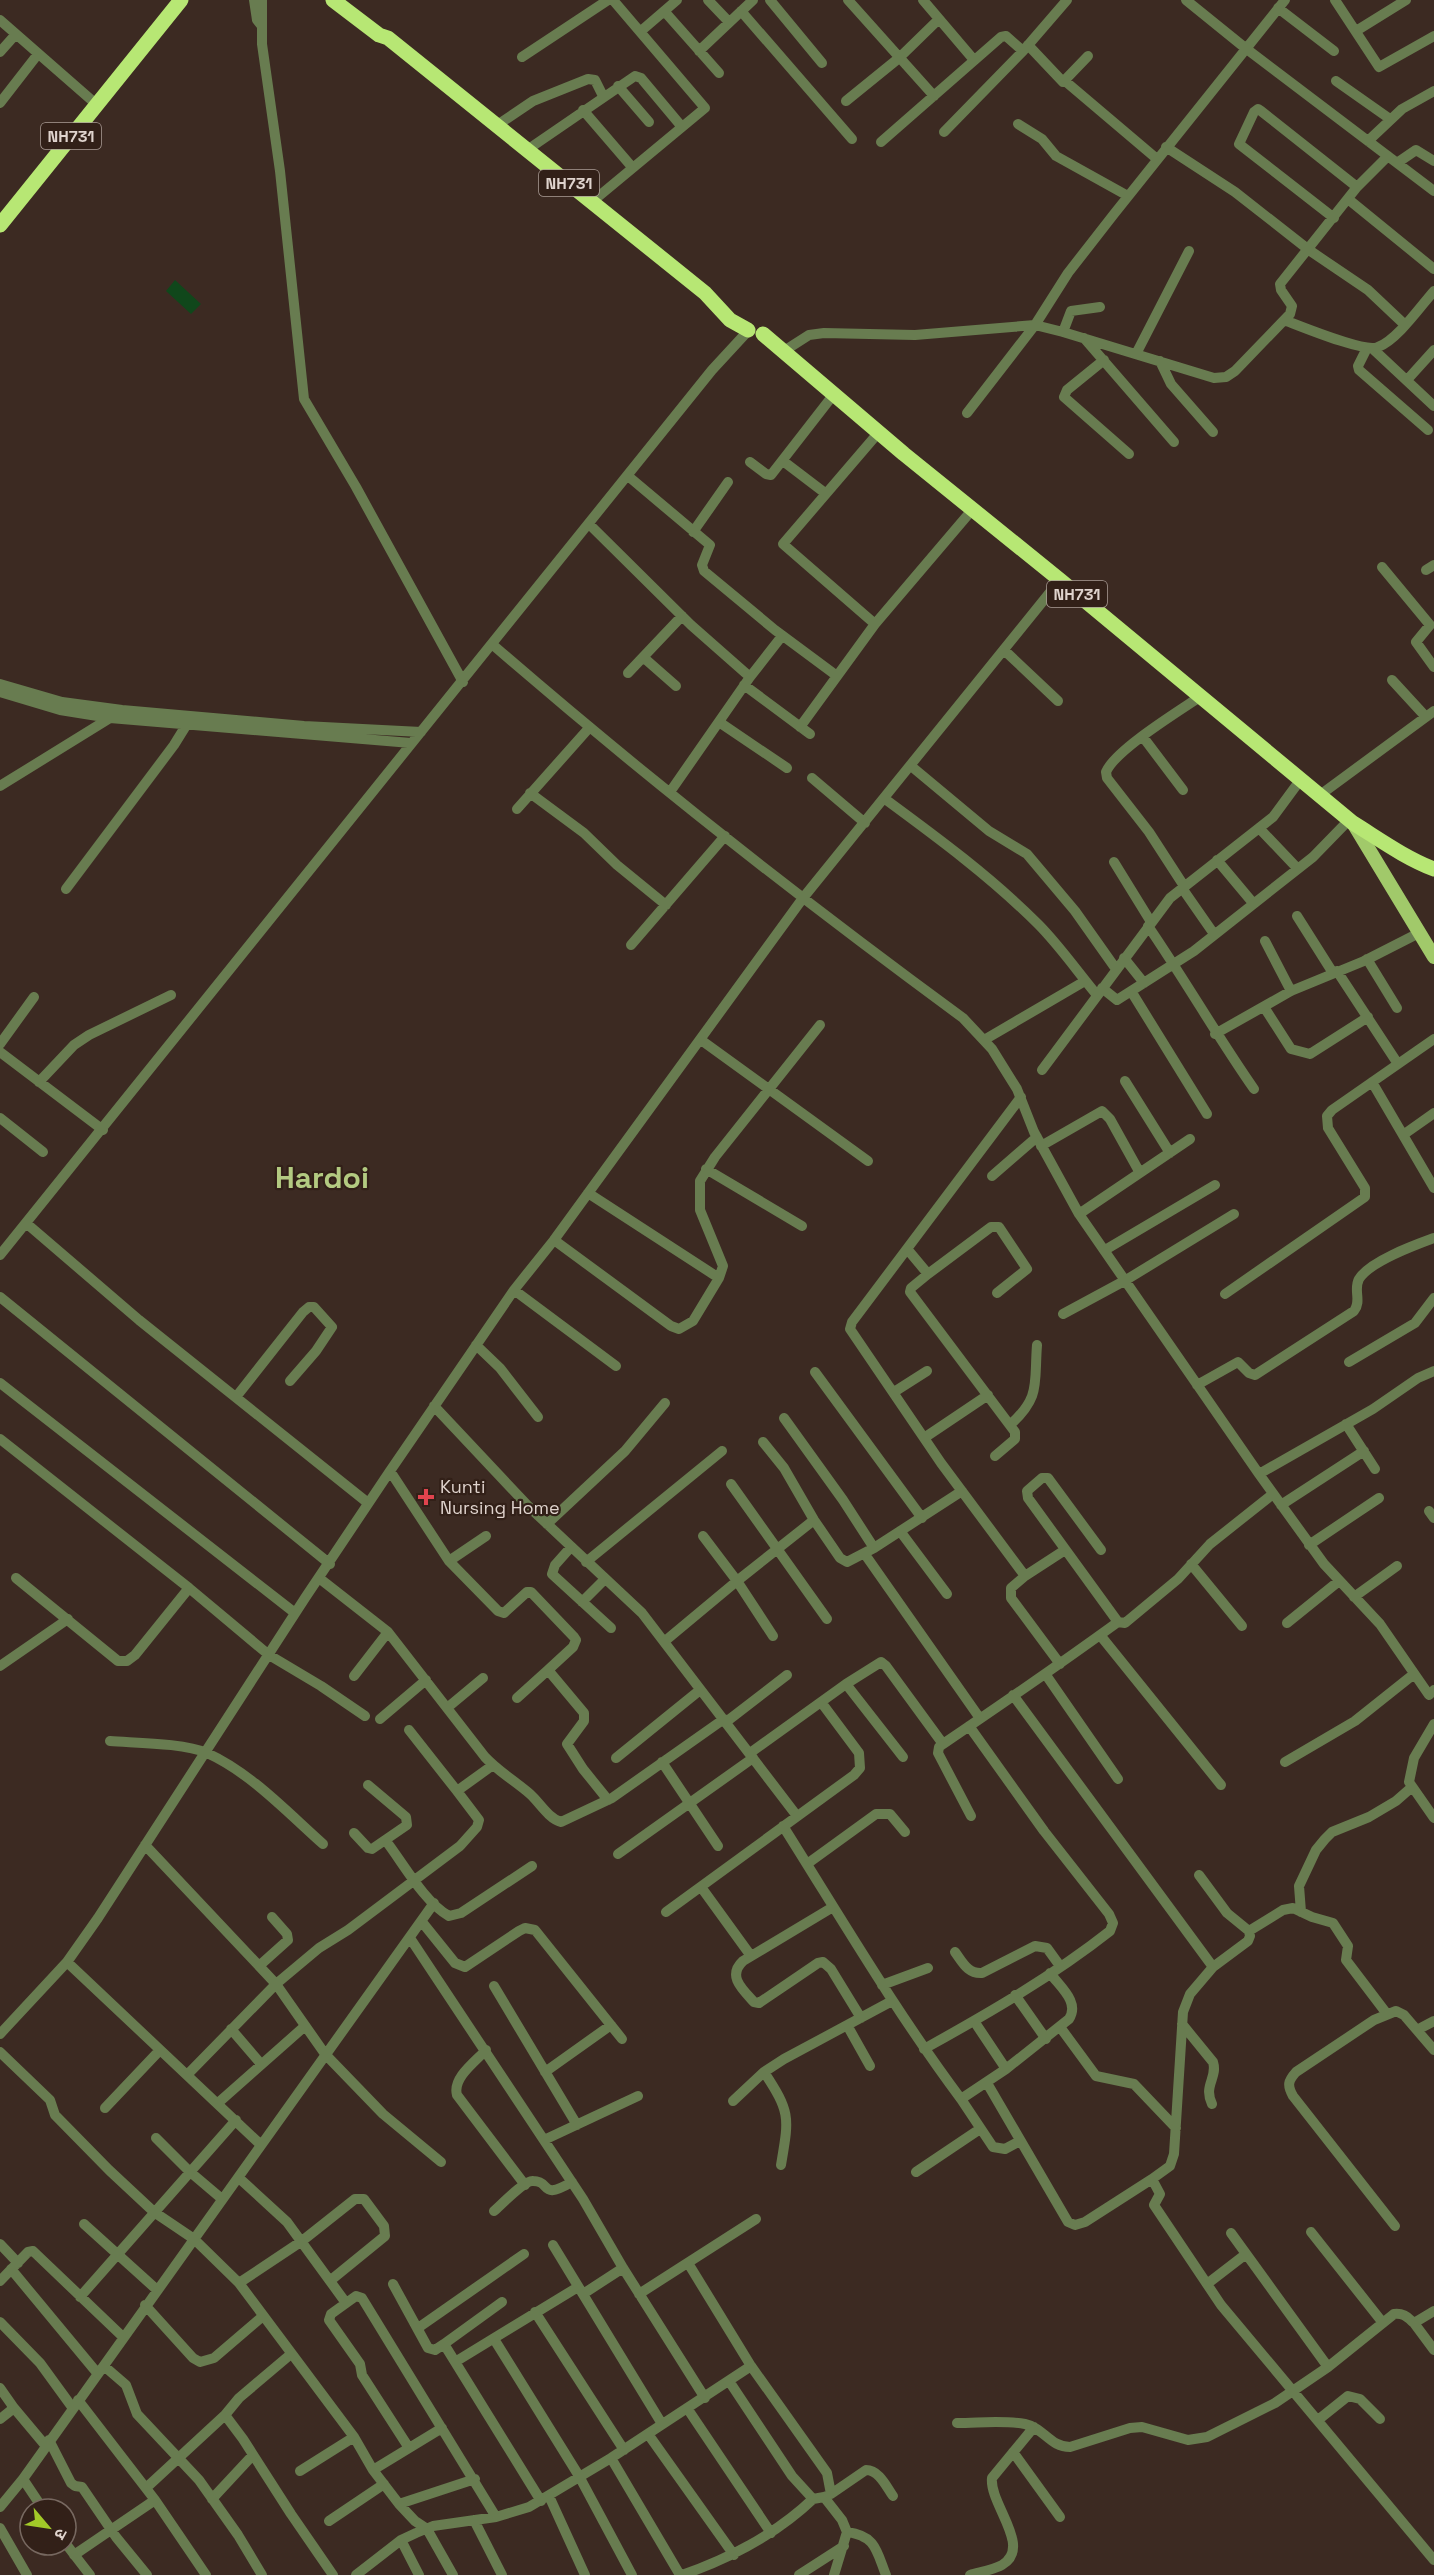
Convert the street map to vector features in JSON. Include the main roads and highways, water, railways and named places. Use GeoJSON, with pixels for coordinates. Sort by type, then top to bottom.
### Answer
{"type":"FeatureCollection","features":[{"type":"Feature","properties":{"kind":"highway","name":"NH731"},"geometry":{"type":"LineString","coordinates":[[142,46],[147,34],[171,0]]}},
{"type":"Feature","properties":{"kind":"highway","name":"NH731"},"geometry":{"type":"LineString","coordinates":[[0,225],[181,0]]}},
{"type":"Feature","properties":{"kind":"highway","name":"NH731"},"geometry":{"type":"LineString","coordinates":[[333,0],[379,35],[388,38],[593,201],[712,299],[730,320],[784,351],[972,510],[1351,821],[1402,854],[1434,869]]}},
{"type":"Feature","properties":{"kind":"highway","name":"NH731"},"geometry":{"type":"LineString","coordinates":[[347,0],[383,29],[388,38]]}},
{"type":"Feature","properties":{"kind":"highway","name":"NH731"},"geometry":{"type":"LineString","coordinates":[[1394,847],[1406,848],[1434,859]]}},
{"type":"Feature","properties":{"kind":"main road"},"geometry":{"type":"LineString","coordinates":[[1351,821],[1434,957]]}},
{"type":"Feature","properties":{"kind":"place","name":"Kunti Nursing Home"},"geometry":{"type":"Point","coordinates":[426,1497]}},
{"type":"Feature","properties":{"kind":"district","name":"Hardoi"},"geometry":{"type":"Point","coordinates":[322,1178]}}]}
